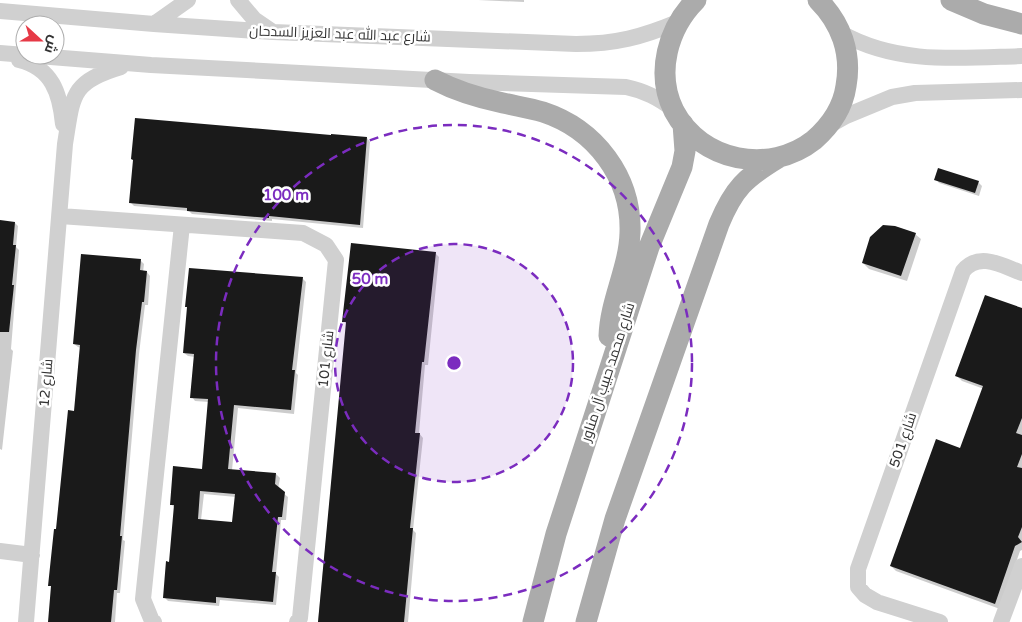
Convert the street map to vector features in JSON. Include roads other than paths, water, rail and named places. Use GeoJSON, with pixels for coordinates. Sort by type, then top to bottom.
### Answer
{"type":"FeatureCollection","features":[{"type":"Feature","properties":{"kind":"main road","name":"شارع محمد حبيب آل مناور"},"geometry":{"type":"LineString","coordinates":[[533,622],[556,534],[612,359],[649,247],[682,167],[686,151],[678,117],[668,91],[665,71],[667,50],[678,22],[696,0]]}},
{"type":"Feature","properties":{"kind":"main road"},"geometry":{"type":"LineString","coordinates":[[586,622],[615,519],[719,224],[731,198],[742,183],[752,174],[778,158],[799,150],[818,136],[826,128],[838,109],[846,88],[848,66],[845,44],[838,27],[818,0]]}},
{"type":"Feature","properties":{"kind":"main road"},"geometry":{"type":"LineString","coordinates":[[835,0],[838,27]]}},
{"type":"Feature","properties":{"kind":"main road"},"geometry":{"type":"LineString","coordinates":[[951,0],[984,14],[1022,24]]}},
{"type":"Feature","properties":{"kind":"main road"},"geometry":{"type":"LineString","coordinates":[[434,80],[451,88],[487,99],[529,108],[555,117],[579,130],[613,165],[625,191],[630,223],[629,252],[612,313],[610,328],[609,343],[612,359]]}},
{"type":"Feature","properties":{"kind":"main road"},"geometry":{"type":"LineString","coordinates":[[678,117],[705,145],[733,157],[748,160],[778,158]]}},
{"type":"Feature","properties":{"kind":"street"},"geometry":{"type":"LineString","coordinates":[[154,24],[188,0]]}},
{"type":"Feature","properties":{"kind":"street"},"geometry":{"type":"LineString","coordinates":[[238,0],[254,19],[273,32]]}},
{"type":"Feature","properties":{"kind":"street","name":"شارع عبد الله عبد العزيز السدحان"},"geometry":{"type":"LineString","coordinates":[[0,12],[273,32],[592,44],[641,37],[678,22]]}},
{"type":"Feature","properties":{"kind":"street"},"geometry":{"type":"LineString","coordinates":[[838,27],[857,42],[875,48],[923,58],[1022,56]]}},
{"type":"Feature","properties":{"kind":"street"},"geometry":{"type":"LineString","coordinates":[[2,53],[151,65],[434,80],[626,87],[657,97],[678,117]]}},
{"type":"Feature","properties":{"kind":"street","name":"شارع 12"},"geometry":{"type":"LineString","coordinates":[[2,53],[33,64],[48,75],[61,104],[65,144]]}},
{"type":"Feature","properties":{"kind":"street","name":"شارع 12"},"geometry":{"type":"LineString","coordinates":[[26,622],[65,144],[75,96],[86,81],[100,73],[123,66],[151,65]]}},
{"type":"Feature","properties":{"kind":"street"},"geometry":{"type":"LineString","coordinates":[[826,128],[846,116],[892,97],[915,93],[1022,90]]}},
{"type":"Feature","properties":{"kind":"street","name":"شارع 101"},"geometry":{"type":"LineString","coordinates":[[60,216],[303,233],[326,245],[336,260],[300,618],[297,622]]}},
{"type":"Feature","properties":{"kind":"street"},"geometry":{"type":"LineString","coordinates":[[154,622],[143,599],[182,226]]}},
{"type":"Feature","properties":{"kind":"street","name":"شارع 501"},"geometry":{"type":"LineString","coordinates":[[940,622],[877,602],[865,595],[858,587],[858,568],[963,271],[968,265],[977,260],[989,261],[1022,273]]}},
{"type":"Feature","properties":{"kind":"street"},"geometry":{"type":"LineString","coordinates":[[0,551],[32,555]]}},
{"type":"Feature","properties":{"kind":"street"},"geometry":{"type":"LineString","coordinates":[[1001,622],[1022,566]]}}]}
